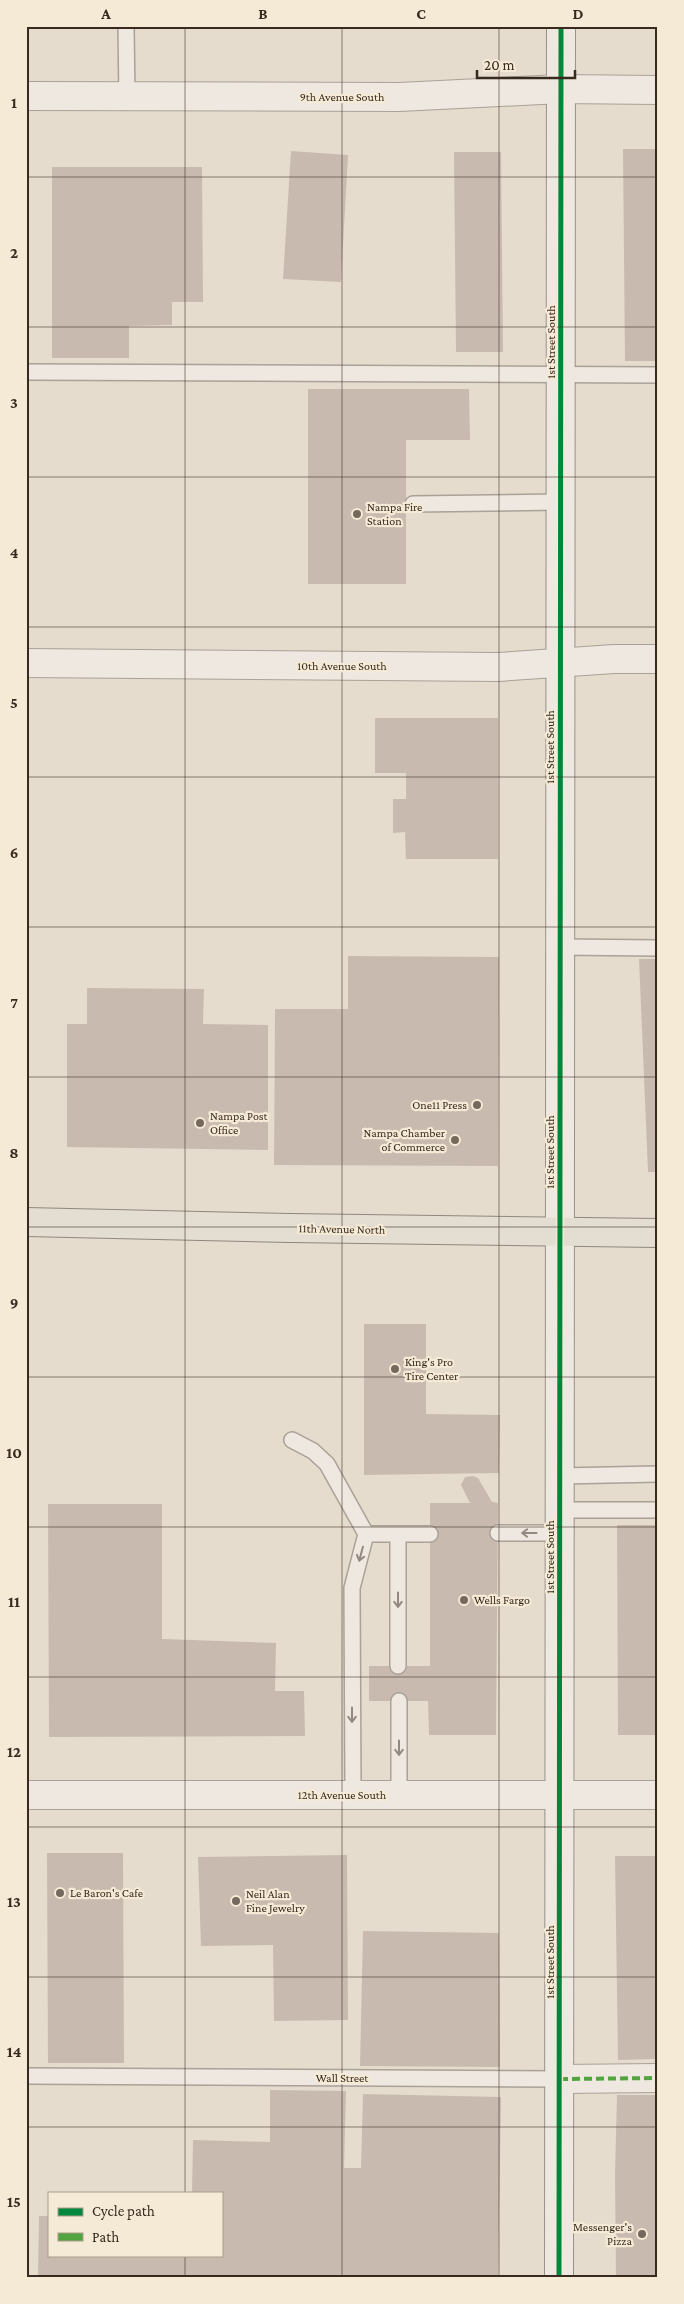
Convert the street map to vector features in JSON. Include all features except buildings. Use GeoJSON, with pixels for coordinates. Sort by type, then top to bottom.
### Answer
{"type":"FeatureCollection","features":[{"type":"Feature","properties":{"kind":"main road","name":"11th Avenue North"},"geometry":{"type":"LineString","coordinates":[[26,1222],[658,1233]]}},
{"type":"Feature","properties":{"kind":"street","name":"1st Street South"},"geometry":{"type":"LineString","coordinates":[[559,2278],[561,26]]}},
{"type":"Feature","properties":{"kind":"street","name":"9th Avenue South"},"geometry":{"type":"LineString","coordinates":[[26,96],[399,98],[561,89],[658,90]]}},
{"type":"Feature","properties":{"kind":"street","name":"10th Avenue South"},"geometry":{"type":"LineString","coordinates":[[26,663],[498,667],[614,659],[658,660]]}},
{"type":"Feature","properties":{"kind":"street","name":"12th Avenue South"},"geometry":{"type":"LineString","coordinates":[[26,1795],[658,1795]]}},
{"type":"Feature","properties":{"kind":"street","name":"Wall Street"},"geometry":{"type":"LineString","coordinates":[[560,2079],[658,2078]]}},
{"type":"Feature","properties":{"kind":"lane"},"geometry":{"type":"LineString","coordinates":[[126,26],[127,98]]}},
{"type":"Feature","properties":{"kind":"lane"},"geometry":{"type":"LineString","coordinates":[[26,372],[658,375]]}},
{"type":"Feature","properties":{"kind":"lane"},"geometry":{"type":"LineString","coordinates":[[413,504],[561,502]]}},
{"type":"Feature","properties":{"kind":"lane"},"geometry":{"type":"LineString","coordinates":[[560,947],[658,948]]}},
{"type":"Feature","properties":{"kind":"lane"},"geometry":{"type":"LineString","coordinates":[[292,1440],[313,1451],[327,1464],[366,1534],[352,1588],[353,1795]]}},
{"type":"Feature","properties":{"kind":"lane"},"geometry":{"type":"LineString","coordinates":[[560,1476],[658,1474]]}},
{"type":"Feature","properties":{"kind":"lane"},"geometry":{"type":"LineString","coordinates":[[498,1533],[560,1521],[658,1510]]}},
{"type":"Feature","properties":{"kind":"lane"},"geometry":{"type":"LineString","coordinates":[[366,1534],[430,1534]]}},
{"type":"Feature","properties":{"kind":"lane"},"geometry":{"type":"LineString","coordinates":[[398,1534],[398,1666]]}},
{"type":"Feature","properties":{"kind":"lane"},"geometry":{"type":"LineString","coordinates":[[399,1701],[399,1795]]}},
{"type":"Feature","properties":{"kind":"lane","name":"Wall Street"},"geometry":{"type":"LineString","coordinates":[[26,2076],[560,2079]]}},
{"type":"Feature","properties":{"kind":"marked path"},"geometry":{"type":"LineString","coordinates":[[560,2079],[658,2078]]}},
{"type":"Feature","properties":{"kind":"cycle path"},"geometry":{"type":"LineString","coordinates":[[559,2278],[561,26]]}},
{"type":"Feature","properties":{"kind":"place","name":"Nampa Fire Station"},"geometry":{"type":"Point","coordinates":[357,514]}},
{"type":"Feature","properties":{"kind":"place","name":"One11 Press"},"geometry":{"type":"Point","coordinates":[477,1105]}},
{"type":"Feature","properties":{"kind":"place","name":"Nampa Post Office"},"geometry":{"type":"Point","coordinates":[200,1123]}},
{"type":"Feature","properties":{"kind":"place","name":"Nampa Chamber of Commerce"},"geometry":{"type":"Point","coordinates":[455,1140]}},
{"type":"Feature","properties":{"kind":"place","name":"King's Pro Tire Center"},"geometry":{"type":"Point","coordinates":[395,1369]}},
{"type":"Feature","properties":{"kind":"place","name":"Wells Fargo"},"geometry":{"type":"Point","coordinates":[464,1600]}},
{"type":"Feature","properties":{"kind":"place","name":"Le Baron's Cafe"},"geometry":{"type":"Point","coordinates":[60,1893]}},
{"type":"Feature","properties":{"kind":"place","name":"Neil Alan Fine Jewelry"},"geometry":{"type":"Point","coordinates":[236,1901]}},
{"type":"Feature","properties":{"kind":"place","name":"Messenger's Pizza"},"geometry":{"type":"Point","coordinates":[642,2234]}}]}
